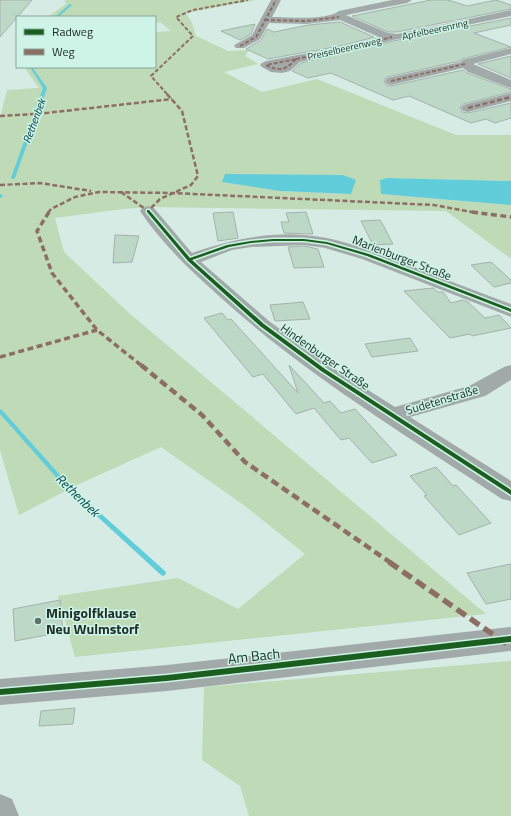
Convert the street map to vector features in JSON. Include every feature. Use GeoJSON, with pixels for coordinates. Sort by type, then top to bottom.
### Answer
{"type":"FeatureCollection","features":[{"type":"Feature","properties":{"kind":"street"},"geometry":{"type":"LineString","coordinates":[[240,46],[254,39],[276,0]]}},
{"type":"Feature","properties":{"kind":"street"},"geometry":{"type":"LineString","coordinates":[[265,20],[306,21],[339,17],[340,14],[407,0]]}},
{"type":"Feature","properties":{"kind":"street","name":"Apfelbeerenring"},"geometry":{"type":"LineString","coordinates":[[339,17],[392,37],[408,36],[511,13]]}},
{"type":"Feature","properties":{"kind":"street","name":"Preiselbeerenweg"},"geometry":{"type":"LineString","coordinates":[[296,59],[392,37]]}},
{"type":"Feature","properties":{"kind":"street"},"geometry":{"type":"LineString","coordinates":[[391,81],[465,64],[466,62],[511,51]]}},
{"type":"Feature","properties":{"kind":"street"},"geometry":{"type":"LineString","coordinates":[[465,64],[472,69],[511,84]]}},
{"type":"Feature","properties":{"kind":"street"},"geometry":{"type":"LineString","coordinates":[[468,108],[511,97]]}},
{"type":"Feature","properties":{"kind":"street","name":"Hindenburger Straße"},"geometry":{"type":"LineString","coordinates":[[148,211],[189,260],[262,325],[323,370],[511,494]]}},
{"type":"Feature","properties":{"kind":"street","name":"Marienburger Straße"},"geometry":{"type":"LineString","coordinates":[[189,260],[228,246],[251,242],[304,240],[326,243],[368,255],[511,311]]}},
{"type":"Feature","properties":{"kind":"street","name":"Sudetenstraße"},"geometry":{"type":"LineString","coordinates":[[392,415],[477,391],[511,371]]}},
{"type":"Feature","properties":{"kind":"street","name":"Am Bach"},"geometry":{"type":"LineString","coordinates":[[0,692],[174,678],[511,639]]}},
{"type":"Feature","properties":{"kind":"street"},"geometry":{"type":"LineString","coordinates":[[0,810],[2,816]]}},
{"type":"Feature","properties":{"kind":"green space"},"geometry":{"type":"Polygon","coordinates":[[[65,0],[256,0],[186,13],[192,23],[196,36],[228,51],[249,50],[245,56],[258,64],[224,72],[262,92],[317,79],[456,135],[511,135],[511,181],[387,178],[380,180],[382,194],[511,205],[511,259],[446,211],[147,207],[55,218],[64,252],[129,313],[486,614],[75,657],[58,596],[178,578],[238,609],[305,554],[245,506],[161,447],[79,484],[19,515],[0,450],[0,118],[7,90],[39,88],[25,68],[156,68],[156,32],[171,31],[160,22],[156,23],[156,16],[49,16],[66,4],[65,0]],[[222,182],[279,191],[351,194],[222,182]]]}},
{"type":"Feature","properties":{"kind":"green space"},"geometry":{"type":"Polygon","coordinates":[[[511,661],[511,816],[249,816],[240,786],[202,760],[204,687],[511,661]]]}},
{"type":"Feature","properties":{"kind":"water"},"geometry":{"type":"Polygon","coordinates":[[[225,174],[343,175],[356,180],[351,194],[279,191],[222,182],[225,174]]]}},
{"type":"Feature","properties":{"kind":"water"},"geometry":{"type":"Polygon","coordinates":[[[387,178],[511,181],[511,205],[381,194],[380,180],[387,178]]]}},
{"type":"Feature","properties":{"kind":"building"},"geometry":{"type":"Polygon","coordinates":[[[0,0],[32,0],[18,16],[16,16],[16,18],[0,37],[0,0]]]}},
{"type":"Feature","properties":{"kind":"building"},"geometry":{"type":"Polygon","coordinates":[[[431,0],[448,0],[467,6],[496,0],[511,5],[511,9],[397,32],[388,32],[352,16],[431,0]]]}},
{"type":"Feature","properties":{"kind":"building"},"geometry":{"type":"Polygon","coordinates":[[[511,18],[511,25],[474,33],[511,47],[462,59],[460,61],[387,77],[384,80],[386,85],[391,86],[463,70],[467,73],[511,89],[511,92],[463,104],[460,107],[462,112],[468,113],[511,103],[511,118],[495,123],[486,119],[471,123],[409,96],[393,100],[331,73],[308,78],[292,71],[301,63],[393,41],[511,18]]]}},
{"type":"Feature","properties":{"kind":"building"},"geometry":{"type":"Polygon","coordinates":[[[340,22],[374,37],[345,45],[268,59],[246,49],[261,40],[267,29],[274,32],[308,25],[340,22]]]}},
{"type":"Feature","properties":{"kind":"building"},"geometry":{"type":"Polygon","coordinates":[[[255,24],[251,34],[240,40],[221,31],[255,24]]]}},
{"type":"Feature","properties":{"kind":"building"},"geometry":{"type":"Polygon","coordinates":[[[511,56],[511,78],[478,64],[511,56]]]}},
{"type":"Feature","properties":{"kind":"building"},"geometry":{"type":"Polygon","coordinates":[[[233,212],[238,238],[218,241],[213,213],[233,212]]]}},
{"type":"Feature","properties":{"kind":"building"},"geometry":{"type":"Polygon","coordinates":[[[306,212],[313,234],[284,233],[281,222],[289,222],[286,213],[306,212]]]}},
{"type":"Feature","properties":{"kind":"building"},"geometry":{"type":"Polygon","coordinates":[[[380,220],[393,244],[373,245],[361,221],[380,220]]]}},
{"type":"Feature","properties":{"kind":"building"},"geometry":{"type":"Polygon","coordinates":[[[115,235],[139,236],[132,262],[113,263],[115,235]]]}},
{"type":"Feature","properties":{"kind":"building"},"geometry":{"type":"Polygon","coordinates":[[[304,246],[318,249],[324,267],[294,268],[288,247],[304,246]]]}},
{"type":"Feature","properties":{"kind":"building"},"geometry":{"type":"Polygon","coordinates":[[[491,262],[511,280],[511,283],[494,287],[471,265],[491,262]]]}},
{"type":"Feature","properties":{"kind":"building"},"geometry":{"type":"Polygon","coordinates":[[[433,288],[438,292],[443,292],[451,303],[463,300],[468,302],[485,318],[499,315],[511,328],[472,336],[470,334],[450,338],[404,291],[433,288]]]}},
{"type":"Feature","properties":{"kind":"building"},"geometry":{"type":"Polygon","coordinates":[[[303,302],[310,319],[275,321],[270,305],[303,302]]]}},
{"type":"Feature","properties":{"kind":"building"},"geometry":{"type":"Polygon","coordinates":[[[222,313],[228,320],[231,319],[298,393],[289,365],[324,403],[330,401],[341,413],[355,409],[397,455],[372,463],[349,438],[341,440],[314,408],[296,414],[263,374],[253,377],[204,318],[222,313]]]}},
{"type":"Feature","properties":{"kind":"building"},"geometry":{"type":"Polygon","coordinates":[[[410,338],[418,351],[372,357],[365,344],[410,338]]]}},
{"type":"Feature","properties":{"kind":"building"},"geometry":{"type":"Polygon","coordinates":[[[436,467],[453,486],[456,485],[491,523],[459,535],[424,496],[427,495],[410,476],[436,467]]]}},
{"type":"Feature","properties":{"kind":"building"},"geometry":{"type":"Polygon","coordinates":[[[511,564],[511,599],[486,604],[467,573],[511,564]]]}},
{"type":"Feature","properties":{"kind":"building","name":"Minigolfklause Neu Wulmstorf"},"geometry":{"type":"Polygon","coordinates":[[[60,600],[63,632],[15,641],[13,609],[60,600]]]}},
{"type":"Feature","properties":{"kind":"building"},"geometry":{"type":"Polygon","coordinates":[[[75,708],[73,724],[39,726],[41,711],[75,708]]]}},
{"type":"Feature","properties":{"kind":"waterway","name":"Rethenbek"},"geometry":{"type":"LineString","coordinates":[[57,16],[71,5]]}},
{"type":"Feature","properties":{"kind":"waterway","name":"Rethenbek"},"geometry":{"type":"LineString","coordinates":[[13,178],[45,88],[32,68]]}},
{"type":"Feature","properties":{"kind":"waterway","name":"Rethenbek"},"geometry":{"type":"LineString","coordinates":[[0,411],[66,485],[163,573]]}},
{"type":"Feature","properties":{"kind":"marked path"},"geometry":{"type":"LineString","coordinates":[[121,192],[148,211],[160,199],[186,188],[195,181],[198,176],[182,111],[151,76],[193,36],[176,17],[193,10],[248,0]]}},
{"type":"Feature","properties":{"kind":"marked path"},"geometry":{"type":"LineString","coordinates":[[240,46],[256,37],[276,0]]}},
{"type":"Feature","properties":{"kind":"marked path"},"geometry":{"type":"LineString","coordinates":[[265,20],[306,21],[339,17]]}},
{"type":"Feature","properties":{"kind":"marked path"},"geometry":{"type":"LineString","coordinates":[[296,59],[292,63],[289,67],[282,70],[266,65],[346,49],[392,37]]}},
{"type":"Feature","properties":{"kind":"marked path"},"geometry":{"type":"LineString","coordinates":[[391,81],[465,64]]}},
{"type":"Feature","properties":{"kind":"marked path"},"geometry":{"type":"LineString","coordinates":[[468,108],[511,97]]}},
{"type":"Feature","properties":{"kind":"marked path"},"geometry":{"type":"LineString","coordinates":[[37,114],[172,99]]}},
{"type":"Feature","properties":{"kind":"marked path"},"geometry":{"type":"LineString","coordinates":[[0,116],[35,114]]}},
{"type":"Feature","properties":{"kind":"marked path"},"geometry":{"type":"LineString","coordinates":[[0,185],[40,183],[91,191]]}},
{"type":"Feature","properties":{"kind":"marked path"},"geometry":{"type":"LineString","coordinates":[[511,217],[483,214],[434,205],[172,193],[99,192],[75,197],[51,209],[37,231],[52,273],[97,330],[202,415],[245,462],[511,647]]}},
{"type":"Feature","properties":{"kind":"marked path"},"geometry":{"type":"LineString","coordinates":[[0,357],[97,330]]}},
{"type":"Feature","properties":{"kind":"cycle path"},"geometry":{"type":"LineString","coordinates":[[148,211],[189,260],[262,325],[323,370],[511,493]]}},
{"type":"Feature","properties":{"kind":"cycle path"},"geometry":{"type":"LineString","coordinates":[[189,260],[228,246],[251,242],[304,240],[327,243],[368,255],[511,311]]}},
{"type":"Feature","properties":{"kind":"cycle path"},"geometry":{"type":"LineString","coordinates":[[0,692],[167,678],[511,639]]}},
{"type":"Feature","properties":{"kind":"place","name":"Minigolfklause Neu Wulmstorf"},"geometry":{"type":"Point","coordinates":[38,621]}}]}
